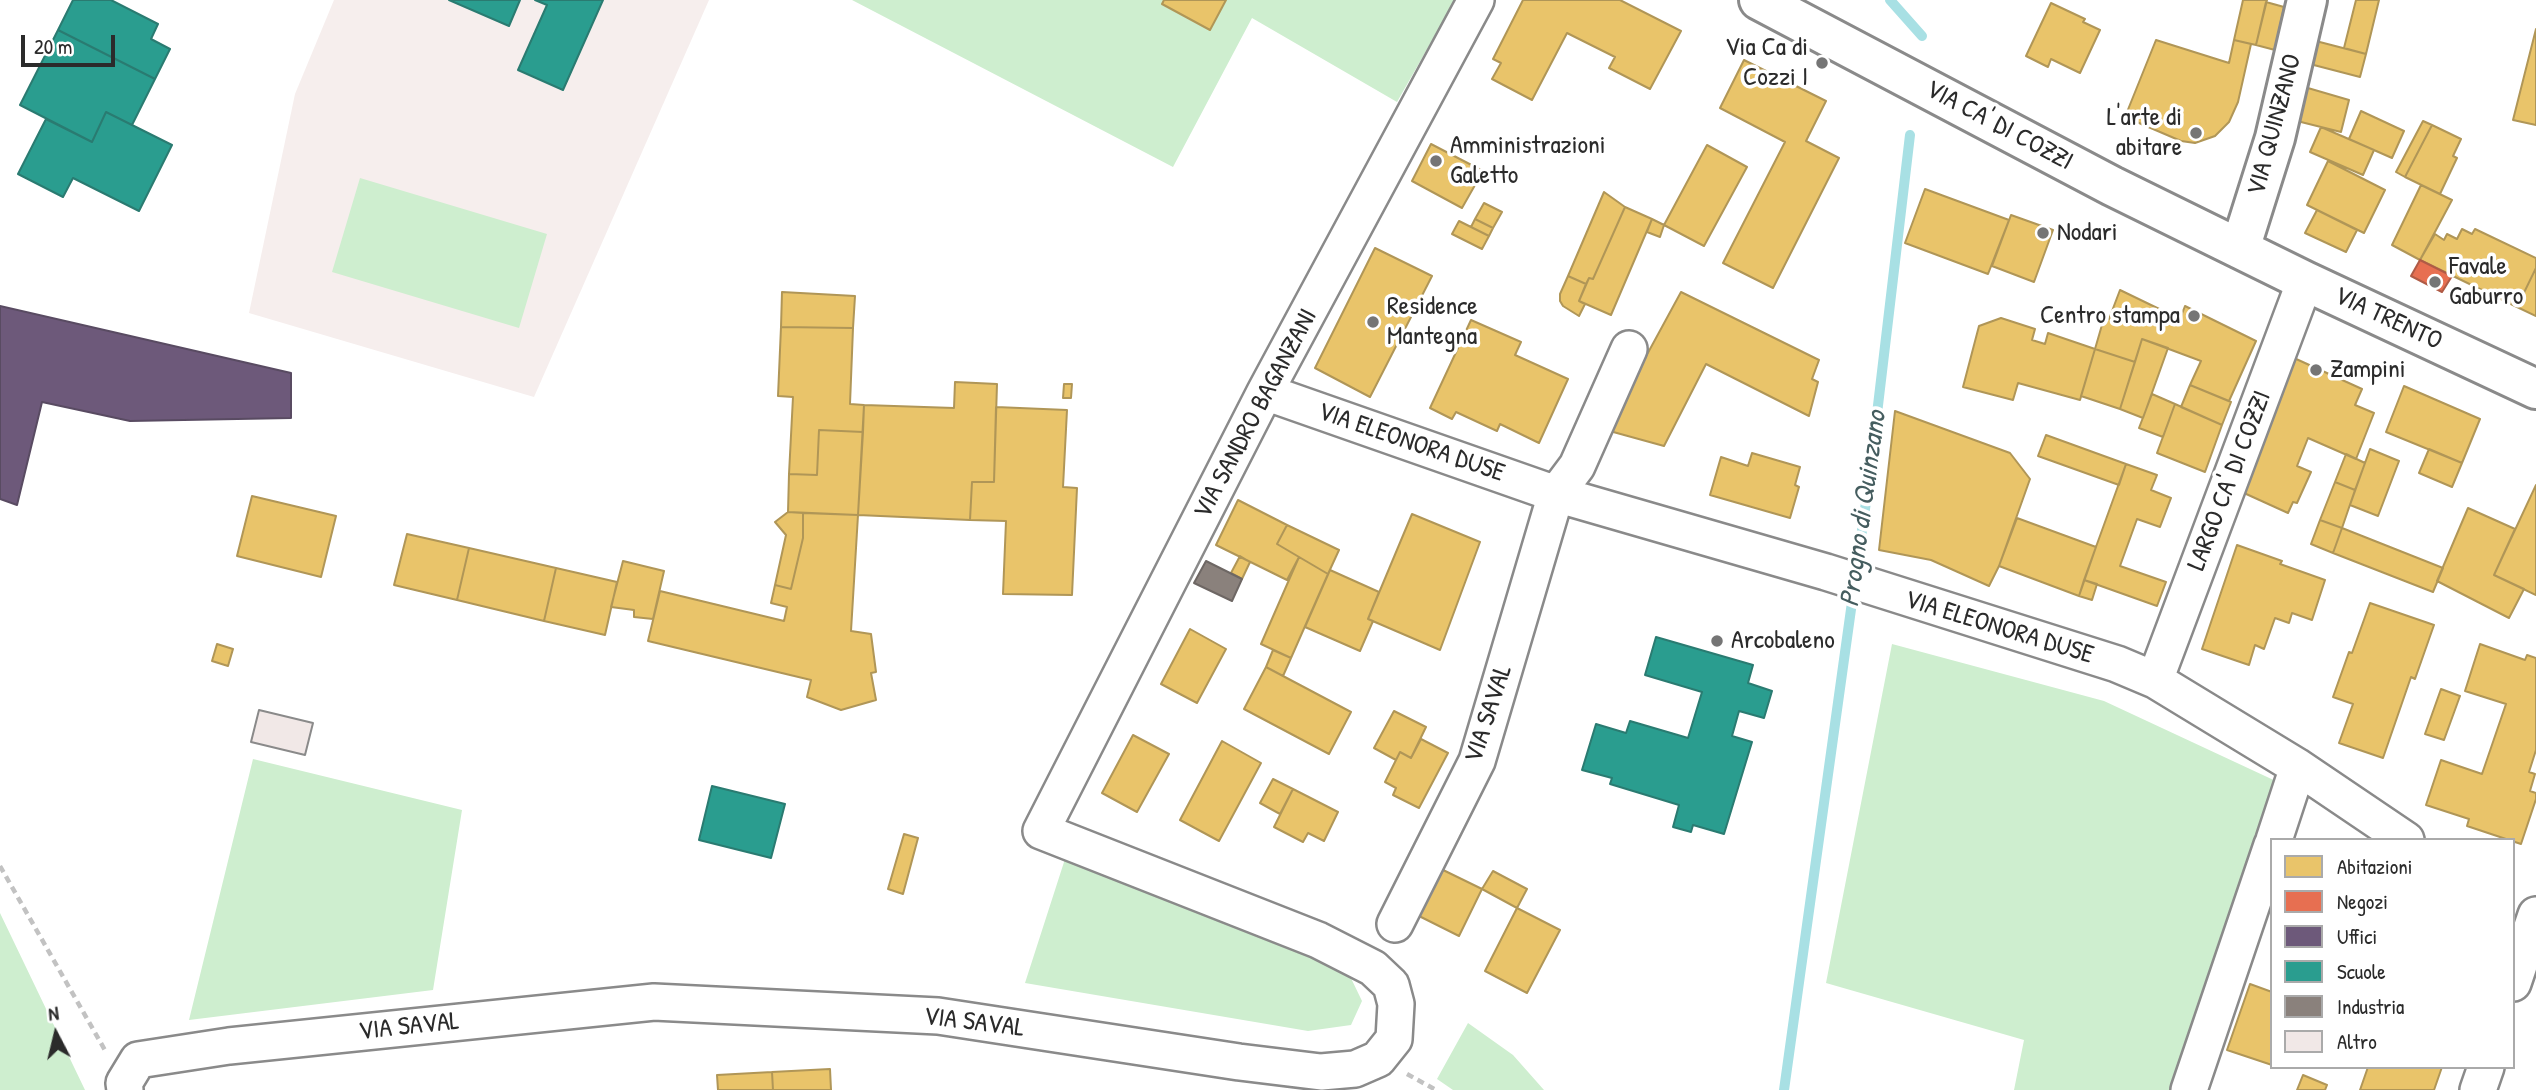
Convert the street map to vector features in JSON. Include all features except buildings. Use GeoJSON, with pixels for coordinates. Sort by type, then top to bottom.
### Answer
{"type":"FeatureCollection","features":[{"type":"Feature","properties":{"kind":"main road","name":"VIA CA' DI COZZI"},"geometry":{"type":"LineString","coordinates":[[1759,0],[2112,186],[2239,249]]}},
{"type":"Feature","properties":{"kind":"main road","name":"VIA QUINZANO"},"geometry":{"type":"LineString","coordinates":[[2239,249],[2275,138],[2308,0]]}},
{"type":"Feature","properties":{"kind":"main road","name":"VIA TRENTO"},"geometry":{"type":"LineString","coordinates":[[2239,249],[2536,389]]}},
{"type":"Feature","properties":{"kind":"street","name":"VIA SANDRO BAGANZANI"},"geometry":{"type":"LineString","coordinates":[[1041,831],[1265,392],[1476,0]]}},
{"type":"Feature","properties":{"kind":"street","name":"LARGO CA' DI COZZI"},"geometry":{"type":"LineString","coordinates":[[2155,680],[2305,281]]}},
{"type":"Feature","properties":{"kind":"street"},"geometry":{"type":"LineString","coordinates":[[1556,494],[1577,466],[1629,349]]}},
{"type":"Feature","properties":{"kind":"street","name":"VIA ELEONORA DUSE"},"geometry":{"type":"LineString","coordinates":[[1265,392],[1556,494],[1826,572],[2116,664],[2155,680],[2298,767],[2403,838]]}},
{"type":"Feature","properties":{"kind":"street","name":"VIA SAVAL"},"geometry":{"type":"LineString","coordinates":[[1395,924],[1477,761],[1556,494]]}},
{"type":"Feature","properties":{"kind":"street"},"geometry":{"type":"LineString","coordinates":[[2275,838],[2298,767]]}},
{"type":"Feature","properties":{"kind":"street","name":"VIA SAVAL"},"geometry":{"type":"LineString","coordinates":[[124,1087],[138,1060],[229,1046],[654,1002],[938,1016],[1321,1072],[1355,1069],[1378,1059],[1394,1039],[1396,1004],[1391,985],[1373,968],[1318,940],[1041,831]]}},
{"type":"Feature","properties":{"kind":"street"},"geometry":{"type":"LineString","coordinates":[[2189,1090],[2270,851]]}},
{"type":"Feature","properties":{"kind":"street"},"geometry":{"type":"LineString","coordinates":[[2515,976],[2529,920]]}},
{"type":"Feature","properties":{"kind":"street"},"geometry":{"type":"LineString","coordinates":[[2478,1090],[2485,1069]]}},
{"type":"Feature","properties":{"kind":"path"},"geometry":{"type":"LineString","coordinates":[[0,866],[124,1087]]}},
{"type":"Feature","properties":{"kind":"shaded area"},"geometry":{"type":"Polygon","coordinates":[[[334,0],[709,0],[534,397],[249,313],[295,94],[334,0]]]}},
{"type":"Feature","properties":{"kind":"green space"},"geometry":{"type":"Polygon","coordinates":[[[852,0],[1455,0],[1397,102],[1252,18],[1173,167],[852,0]]]}},
{"type":"Feature","properties":{"kind":"green space"},"geometry":{"type":"Polygon","coordinates":[[[360,178],[547,234],[519,328],[332,272],[360,178]]]}},
{"type":"Feature","properties":{"kind":"green space"},"geometry":{"type":"Polygon","coordinates":[[[1892,644],[2104,701],[2280,783],[2177,1090],[2014,1090],[2024,1040],[1826,983],[1892,644]]]}},
{"type":"Feature","properties":{"kind":"green space"},"geometry":{"type":"Polygon","coordinates":[[[253,759],[462,810],[433,990],[189,1020],[253,759]]]}},
{"type":"Feature","properties":{"kind":"green space"},"geometry":{"type":"Polygon","coordinates":[[[1065,859],[1285,940],[1348,972],[1362,1001],[1351,1025],[1308,1031],[1025,983],[1065,859]]]}},
{"type":"Feature","properties":{"kind":"green space"},"geometry":{"type":"Polygon","coordinates":[[[0,913],[85,1090],[0,1090],[0,913]]]}},
{"type":"Feature","properties":{"kind":"green space"},"geometry":{"type":"Polygon","coordinates":[[[1468,1023],[1513,1055],[1544,1090],[1453,1090],[1437,1079],[1468,1023]]]}},
{"type":"Feature","properties":{"kind":"waterway","name":"Progno di Quinzano"},"geometry":{"type":"LineString","coordinates":[[1890,0],[1922,36]]}},
{"type":"Feature","properties":{"kind":"waterway","name":"Progno di Quinzano"},"geometry":{"type":"LineString","coordinates":[[1784,1090],[1870,473],[1910,135]]}},
{"type":"Feature","properties":{"kind":"place","name":"Via Ca di Cozzi I"},"geometry":{"type":"Point","coordinates":[1822,63]}},
{"type":"Feature","properties":{"kind":"place","name":"L'arte di abitare"},"geometry":{"type":"Point","coordinates":[2196,133]}},
{"type":"Feature","properties":{"kind":"place","name":"Amministrazioni Galetto"},"geometry":{"type":"Point","coordinates":[1436,161]}},
{"type":"Feature","properties":{"kind":"place","name":"Nodari"},"geometry":{"type":"Point","coordinates":[2043,233]}},
{"type":"Feature","properties":{"kind":"place","name":"Favale Gaburro"},"geometry":{"type":"Point","coordinates":[2435,282]}},
{"type":"Feature","properties":{"kind":"place","name":"Centro stampa"},"geometry":{"type":"Point","coordinates":[2194,316]}},
{"type":"Feature","properties":{"kind":"place","name":"Residence Mantegna"},"geometry":{"type":"Point","coordinates":[1373,322]}},
{"type":"Feature","properties":{"kind":"place","name":"Zampini"},"geometry":{"type":"Point","coordinates":[2316,370]}},
{"type":"Feature","properties":{"kind":"place","name":"Arcobaleno"},"geometry":{"type":"Point","coordinates":[1717,641]}}]}
